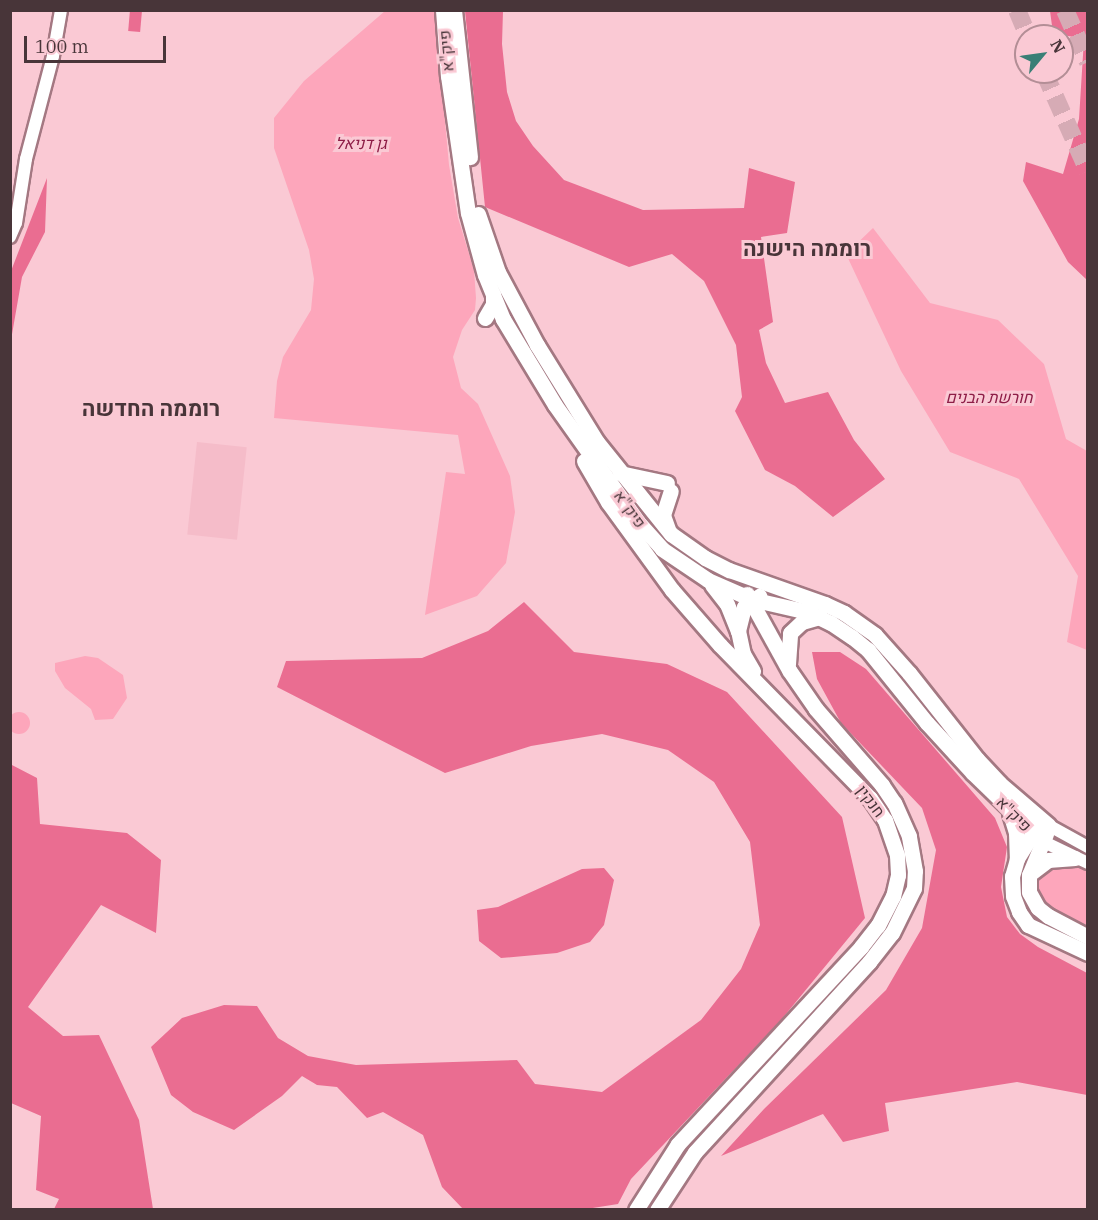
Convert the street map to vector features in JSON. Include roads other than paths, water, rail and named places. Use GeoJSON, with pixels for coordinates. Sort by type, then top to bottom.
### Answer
{"type":"FeatureCollection","features":[{"type":"Feature","properties":{"kind":"main road","name":"פיק\"א"},"geometry":{"type":"LineString","coordinates":[[443,10],[448,76],[468,213],[493,294],[510,331],[555,405],[646,532],[678,562],[708,580],[751,599],[820,617],[868,650],[927,723],[1039,838]]}},
{"type":"Feature","properties":{"kind":"main road","name":"פיק\"א"},"geometry":{"type":"LineString","coordinates":[[454,10],[472,179],[484,234],[498,272],[532,335],[597,442],[671,534],[705,558],[729,570],[795,592],[844,613],[875,635],[909,673],[976,759],[999,783],[1048,825]]}},
{"type":"Feature","properties":{"kind":"main road"},"geometry":{"type":"LineString","coordinates":[[493,294],[493,304],[487,322],[510,331]]}},
{"type":"Feature","properties":{"kind":"main road","name":"חנקין"},"geometry":{"type":"LineString","coordinates":[[555,405],[608,502],[672,590],[720,645],[846,771],[879,809],[893,837],[897,855],[898,875],[893,896],[878,925],[861,947],[678,1144],[636,1208]]}},
{"type":"Feature","properties":{"kind":"main road"},"geometry":{"type":"LineString","coordinates":[[620,473],[669,487],[663,515],[671,534]]}},
{"type":"Feature","properties":{"kind":"main road","name":"חנקין"},"geometry":{"type":"LineString","coordinates":[[657,1209],[695,1152],[869,962],[892,933],[914,888],[915,871],[909,836],[894,803],[882,785],[816,709],[789,670],[751,599],[729,570]]}},
{"type":"Feature","properties":{"kind":"main road"},"geometry":{"type":"LineString","coordinates":[[708,580],[728,604],[738,631],[743,654],[764,687]]}},
{"type":"Feature","properties":{"kind":"main road"},"geometry":{"type":"LineString","coordinates":[[738,631],[744,607],[751,599],[770,592],[795,592]]}},
{"type":"Feature","properties":{"kind":"main road"},"geometry":{"type":"LineString","coordinates":[[789,670],[787,651],[790,633],[802,622],[820,617]]}},
{"type":"Feature","properties":{"kind":"main road"},"geometry":{"type":"LineString","coordinates":[[1005,805],[1016,833],[1017,860],[1012,876],[1012,896],[1019,912],[1028,925],[1088,953]]}},
{"type":"Feature","properties":{"kind":"main road"},"geometry":{"type":"LineString","coordinates":[[1017,860],[1039,838],[1048,825]]}},
{"type":"Feature","properties":{"kind":"main road"},"geometry":{"type":"LineString","coordinates":[[1039,838],[1029,875],[1029,892],[1038,908],[1056,922],[1088,937]]}},
{"type":"Feature","properties":{"kind":"main road"},"geometry":{"type":"LineString","coordinates":[[1029,875],[1048,861],[1081,860]]}},
{"type":"Feature","properties":{"kind":"street"},"geometry":{"type":"LineString","coordinates":[[10,237],[16,223],[26,159],[53,56],[61,10]]}},
{"type":"Feature","properties":{"kind":"street"},"geometry":{"type":"LineString","coordinates":[[1048,825],[1088,848]]}},
{"type":"Feature","properties":{"kind":"street"},"geometry":{"type":"LineString","coordinates":[[1039,838],[1081,860]]}},
{"type":"Feature","properties":{"kind":"tunnel"},"geometry":{"type":"LineString","coordinates":[[1017,10],[1023,24]]}},
{"type":"Feature","properties":{"kind":"tunnel"},"geometry":{"type":"LineString","coordinates":[[1065,10],[1088,62]]}},
{"type":"Feature","properties":{"kind":"tunnel"},"geometry":{"type":"LineString","coordinates":[[1049,84],[1088,171]]}},
{"type":"Feature","properties":{"kind":"district","name":"רוממה הישנה"},"geometry":{"type":"Point","coordinates":[807,248]}},
{"type":"Feature","properties":{"kind":"district","name":"רוממה החדשה"},"geometry":{"type":"Point","coordinates":[151,408]}},
{"type":"Feature","properties":{"kind":"park label","name":"גן דניאל"},"geometry":{"type":"Point","coordinates":[361,143]}},
{"type":"Feature","properties":{"kind":"park label","name":"חורשת הבנים"},"geometry":{"type":"Point","coordinates":[989,397]}}]}
